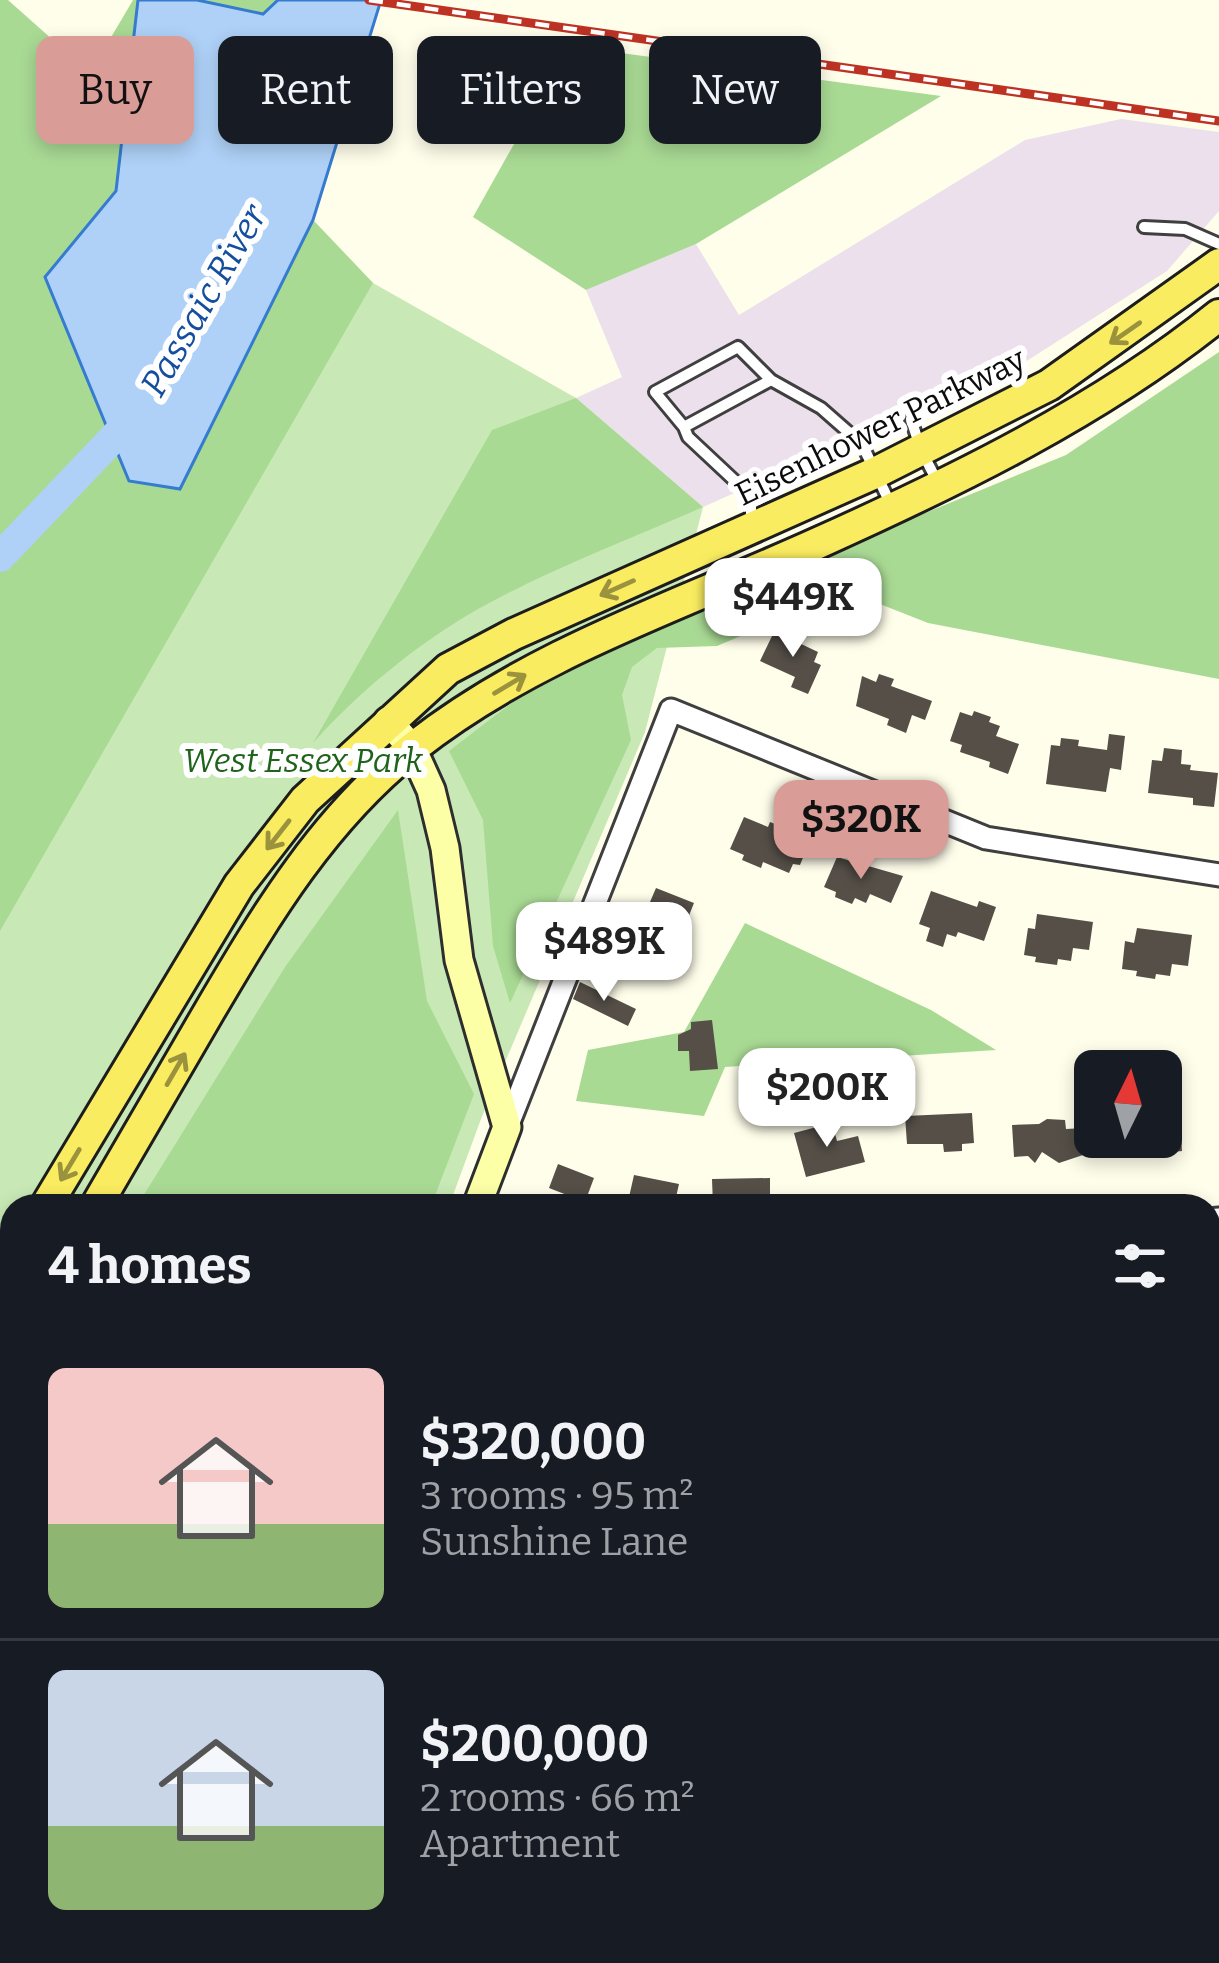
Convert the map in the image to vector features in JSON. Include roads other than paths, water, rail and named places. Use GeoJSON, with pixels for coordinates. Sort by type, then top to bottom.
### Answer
{"type":"FeatureCollection","features":[{"type":"Feature","properties":{"kind":"main road","name":"Eisenhower Parkway"},"geometry":{"type":"LineString","coordinates":[[53,1194],[239,885],[305,800],[448,669],[534,625],[878,472],[1049,385],[1219,264]]}},
{"type":"Feature","properties":{"kind":"main road"},"geometry":{"type":"LineString","coordinates":[[103,1194],[275,899],[331,826],[412,748],[523,675],[678,601],[817,544],[938,484],[1109,392],[1219,316]]}},
{"type":"Feature","properties":{"kind":"street"},"geometry":{"type":"LineString","coordinates":[[482,1194],[670,710],[986,838],[1219,875]]}},
{"type":"Feature","properties":{"kind":"street"},"geometry":{"type":"LineString","coordinates":[[388,721],[412,748],[442,829],[459,960],[507,1127]]}},
{"type":"Feature","properties":{"kind":"lane"},"geometry":{"type":"LineString","coordinates":[[1144,227],[1185,230],[1219,244]]}},
{"type":"Feature","properties":{"kind":"lane"},"geometry":{"type":"LineString","coordinates":[[751,528],[751,496],[688,437],[655,392],[738,347],[772,380],[820,408],[862,444],[892,508]]}},
{"type":"Feature","properties":{"kind":"lane"},"geometry":{"type":"LineString","coordinates":[[684,427],[772,380]]}},
{"type":"Feature","properties":{"kind":"lane"},"geometry":{"type":"LineString","coordinates":[[911,419],[938,484]]}},
{"type":"Feature","properties":{"kind":"water"},"geometry":{"type":"Polygon","coordinates":[[[138,0],[197,0],[263,14],[278,0],[381,0],[370,36],[218,36],[218,144],[336,144],[313,220],[180,489],[129,481],[45,277],[116,191],[121,144],[194,144],[194,36],[134,36],[138,0]]]}},
{"type":"Feature","properties":{"kind":"waterway","name":"Passaic River"},"geometry":{"type":"LineString","coordinates":[[0,557],[141,409]]}},
{"type":"Feature","properties":{"kind":"railway"},"geometry":{"type":"LineString","coordinates":[[369,0],[1219,121]]}},
{"type":"Feature","properties":{"kind":"park label","name":"West Essex Park"},"geometry":{"type":"Point","coordinates":[303,760]}}]}
